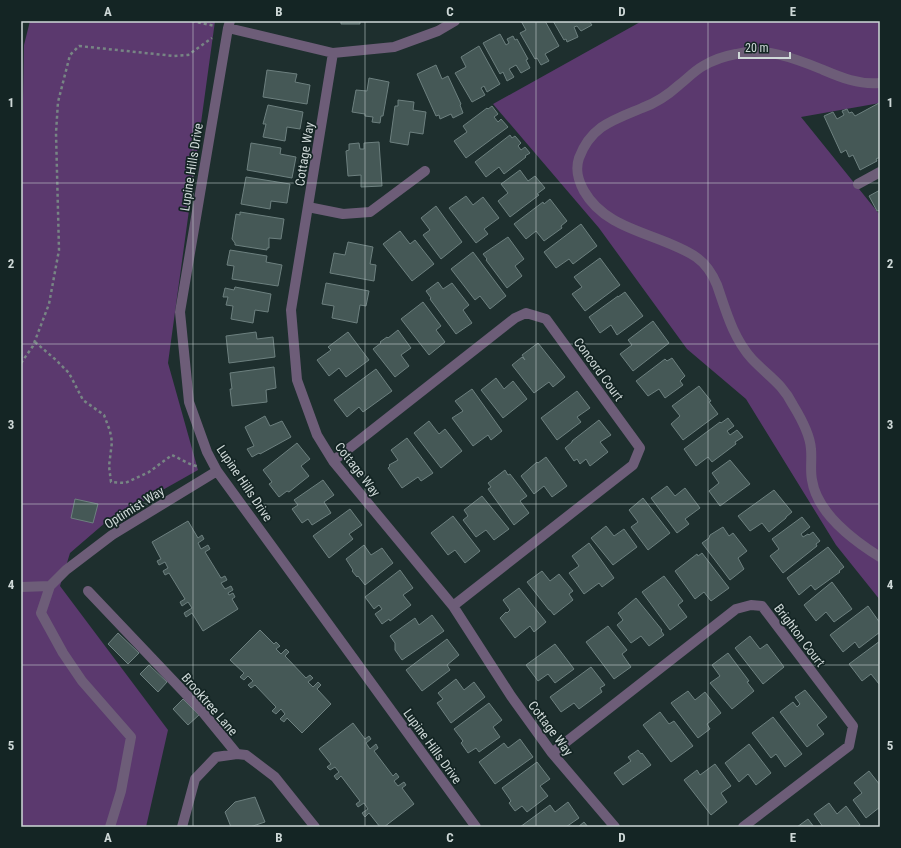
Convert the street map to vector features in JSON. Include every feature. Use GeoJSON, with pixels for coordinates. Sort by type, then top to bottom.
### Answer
{"type":"FeatureCollection","features":[{"type":"Feature","properties":{"kind":"street"},"geometry":{"type":"LineString","coordinates":[[229,24],[333,53],[394,47],[438,31],[455,21]]}},
{"type":"Feature","properties":{"kind":"street","name":"Lupine Hills Drive"},"geometry":{"type":"LineString","coordinates":[[229,24],[180,312],[189,402],[207,452],[218,471],[476,827]]}},
{"type":"Feature","properties":{"kind":"street"},"geometry":{"type":"LineString","coordinates":[[880,83],[861,83],[850,80],[794,58],[768,52],[753,51],[735,54],[715,60],[702,67],[661,99],[617,118],[597,131],[589,139],[582,151],[577,164],[577,175],[580,185],[587,196],[595,206],[607,216],[638,232],[680,248],[695,256],[712,273],[727,316],[743,347],[752,359],[785,391],[802,422],[810,442],[812,481],[815,492],[836,523],[846,533],[859,544],[880,557]]}},
{"type":"Feature","properties":{"kind":"street","name":"Cottage Way"},"geometry":{"type":"LineString","coordinates":[[333,53],[291,310],[297,380],[317,435],[333,461],[454,606],[511,696],[552,753],[614,827]]}},
{"type":"Feature","properties":{"kind":"street"},"geometry":{"type":"LineString","coordinates":[[308,207],[343,214],[370,212],[425,171]]}},
{"type":"Feature","properties":{"kind":"street"},"geometry":{"type":"LineString","coordinates":[[858,184],[880,172]]}},
{"type":"Feature","properties":{"kind":"street","name":"Concord Court"},"geometry":{"type":"LineString","coordinates":[[333,461],[515,318],[526,313],[546,319],[640,448],[633,465],[454,606]]}},
{"type":"Feature","properties":{"kind":"street","name":"Optimist Way"},"geometry":{"type":"LineString","coordinates":[[50,586],[66,570],[112,535],[218,471]]}},
{"type":"Feature","properties":{"kind":"street"},"geometry":{"type":"LineString","coordinates":[[21,587],[50,586],[41,613],[63,653],[82,681],[131,737],[121,791],[110,827]]}},
{"type":"Feature","properties":{"kind":"street","name":"Brooktree Lane"},"geometry":{"type":"LineString","coordinates":[[88,591],[201,710],[237,754],[246,755],[275,776],[316,827]]}},
{"type":"Feature","properties":{"kind":"street","name":"Brighton Court"},"geometry":{"type":"LineString","coordinates":[[552,753],[736,609],[750,605],[762,606],[853,726],[849,746],[743,827]]}},
{"type":"Feature","properties":{"kind":"street"},"geometry":{"type":"LineString","coordinates":[[182,827],[195,779],[216,757],[237,754]]}},
{"type":"Feature","properties":{"kind":"path"},"geometry":{"type":"LineString","coordinates":[[192,21],[229,24]]}},
{"type":"Feature","properties":{"kind":"path"},"geometry":{"type":"LineString","coordinates":[[21,363],[34,342],[49,304],[59,250],[56,133],[58,102],[70,55],[79,46],[174,56],[188,55],[229,24]]}},
{"type":"Feature","properties":{"kind":"path"},"geometry":{"type":"LineString","coordinates":[[34,342],[69,373],[83,400],[104,414],[112,442],[109,466],[111,482],[124,483],[143,475],[172,455],[190,464],[218,471]]}},
{"type":"Feature","properties":{"kind":"shaded area"},"geometry":{"type":"Polygon","coordinates":[[[30,21],[215,21],[168,363],[198,470],[106,522],[70,553],[60,586],[168,730],[146,827],[21,827],[21,204],[24,45],[30,21]]]}},
{"type":"Feature","properties":{"kind":"shaded area"},"geometry":{"type":"Polygon","coordinates":[[[642,21],[880,21],[880,103],[801,117],[880,215],[880,600],[836,545],[746,399],[687,349],[599,228],[493,104],[642,21]]]}},
{"type":"Feature","properties":{"kind":"building"},"geometry":{"type":"Polygon","coordinates":[[[341,21],[360,21],[360,24],[341,24],[341,21]]]}},
{"type":"Feature","properties":{"kind":"building"},"geometry":{"type":"Polygon","coordinates":[[[521,21],[545,21],[559,46],[545,54],[549,61],[541,65],[537,58],[535,59],[520,33],[526,30],[521,21]]]}},
{"type":"Feature","properties":{"kind":"building"},"geometry":{"type":"Polygon","coordinates":[[[553,21],[589,21],[592,25],[581,31],[577,26],[574,27],[578,37],[567,42],[566,39],[564,40],[553,21]]]}},
{"type":"Feature","properties":{"kind":"building"},"geometry":{"type":"Polygon","coordinates":[[[500,34],[506,45],[509,43],[507,39],[513,36],[515,40],[517,39],[528,59],[526,60],[530,68],[521,73],[516,65],[509,69],[514,77],[507,81],[503,72],[500,74],[483,43],[500,34]]]}},
{"type":"Feature","properties":{"kind":"building"},"geometry":{"type":"Polygon","coordinates":[[[479,46],[500,84],[487,92],[484,86],[481,88],[485,95],[472,102],[455,73],[466,67],[461,57],[479,46]]]}},
{"type":"Feature","properties":{"kind":"building"},"geometry":{"type":"Polygon","coordinates":[[[436,65],[442,79],[448,76],[461,104],[463,113],[453,118],[451,114],[440,119],[439,115],[436,116],[417,74],[436,65]]]}},
{"type":"Feature","properties":{"kind":"building"},"geometry":{"type":"Polygon","coordinates":[[[267,70],[297,74],[295,82],[310,85],[307,104],[263,97],[267,70]]]}},
{"type":"Feature","properties":{"kind":"building"},"geometry":{"type":"Polygon","coordinates":[[[369,78],[389,82],[383,116],[381,116],[380,123],[372,122],[373,117],[352,112],[356,90],[367,91],[369,78]]]}},
{"type":"Feature","properties":{"kind":"building"},"geometry":{"type":"Polygon","coordinates":[[[398,100],[414,102],[413,110],[426,112],[423,134],[410,132],[408,145],[390,142],[395,106],[398,106],[398,100]]]}},
{"type":"Feature","properties":{"kind":"building"},"geometry":{"type":"Polygon","coordinates":[[[879,103],[880,157],[876,159],[877,161],[860,170],[853,155],[849,157],[846,150],[841,153],[824,116],[833,112],[837,119],[844,115],[842,111],[847,109],[849,113],[852,112],[855,116],[879,103]]]}},
{"type":"Feature","properties":{"kind":"building"},"geometry":{"type":"Polygon","coordinates":[[[268,105],[303,112],[300,129],[287,127],[285,141],[263,137],[266,124],[263,124],[268,105]]]}},
{"type":"Feature","properties":{"kind":"building"},"geometry":{"type":"Polygon","coordinates":[[[492,106],[498,114],[494,117],[498,122],[501,119],[508,127],[466,158],[454,141],[467,132],[463,126],[492,106]]]}},
{"type":"Feature","properties":{"kind":"building"},"geometry":{"type":"Polygon","coordinates":[[[510,135],[512,138],[515,136],[521,143],[518,146],[521,150],[525,147],[530,153],[504,174],[499,167],[486,177],[475,162],[510,135]]]}},
{"type":"Feature","properties":{"kind":"building"},"geometry":{"type":"Polygon","coordinates":[[[379,142],[382,186],[361,187],[361,175],[348,176],[346,151],[349,150],[349,144],[359,143],[360,149],[364,149],[364,143],[379,142]]]}},
{"type":"Feature","properties":{"kind":"building"},"geometry":{"type":"Polygon","coordinates":[[[251,143],[281,148],[280,154],[296,157],[292,178],[247,170],[251,143]]]}},
{"type":"Feature","properties":{"kind":"building"},"geometry":{"type":"Polygon","coordinates":[[[520,170],[528,181],[535,176],[545,188],[537,194],[539,195],[510,217],[498,201],[508,193],[501,184],[520,170]]]}},
{"type":"Feature","properties":{"kind":"building"},"geometry":{"type":"Polygon","coordinates":[[[246,177],[290,184],[287,203],[271,201],[270,209],[241,204],[246,177]]]}},
{"type":"Feature","properties":{"kind":"building"},"geometry":{"type":"Polygon","coordinates":[[[880,190],[880,210],[877,211],[869,196],[880,190]]]}},
{"type":"Feature","properties":{"kind":"building"},"geometry":{"type":"Polygon","coordinates":[[[466,196],[473,205],[483,197],[499,218],[484,229],[488,234],[476,243],[449,208],[466,196]]]}},
{"type":"Feature","properties":{"kind":"building"},"geometry":{"type":"Polygon","coordinates":[[[550,199],[567,221],[561,226],[562,228],[544,241],[536,231],[526,239],[514,224],[543,202],[544,204],[550,199]]]}},
{"type":"Feature","properties":{"kind":"building"},"geometry":{"type":"Polygon","coordinates":[[[436,206],[462,242],[441,259],[423,235],[430,230],[421,218],[436,206]]]}},
{"type":"Feature","properties":{"kind":"building"},"geometry":{"type":"Polygon","coordinates":[[[240,212],[284,219],[281,239],[269,238],[269,248],[267,248],[267,250],[235,245],[232,239],[236,214],[240,215],[240,212]]]}},
{"type":"Feature","properties":{"kind":"building"},"geometry":{"type":"Polygon","coordinates":[[[581,224],[597,246],[573,264],[569,259],[556,268],[544,252],[581,224]]]}},
{"type":"Feature","properties":{"kind":"building"},"geometry":{"type":"Polygon","coordinates":[[[400,231],[410,244],[415,240],[434,264],[412,281],[383,244],[400,231]]]}},
{"type":"Feature","properties":{"kind":"building"},"geometry":{"type":"Polygon","coordinates":[[[508,237],[524,259],[515,266],[522,276],[507,288],[483,254],[508,237]]]}},
{"type":"Feature","properties":{"kind":"building"},"geometry":{"type":"Polygon","coordinates":[[[348,242],[373,247],[370,264],[376,265],[374,281],[330,273],[334,253],[345,255],[348,242]]]}},
{"type":"Feature","properties":{"kind":"building"},"geometry":{"type":"Polygon","coordinates":[[[230,250],[267,256],[266,262],[282,265],[278,286],[232,279],[234,266],[227,265],[230,250]]]}},
{"type":"Feature","properties":{"kind":"building"},"geometry":{"type":"Polygon","coordinates":[[[473,252],[506,296],[490,309],[480,296],[475,300],[451,269],[473,252]]]}},
{"type":"Feature","properties":{"kind":"building"},"geometry":{"type":"Polygon","coordinates":[[[600,258],[620,285],[585,311],[572,294],[582,287],[574,277],[600,258]]]}},
{"type":"Feature","properties":{"kind":"building"},"geometry":{"type":"Polygon","coordinates":[[[438,282],[443,289],[452,283],[469,305],[463,310],[472,323],[456,334],[430,299],[431,298],[426,291],[438,282]]]}},
{"type":"Feature","properties":{"kind":"building"},"geometry":{"type":"Polygon","coordinates":[[[326,283],[369,291],[366,306],[360,305],[357,323],[332,318],[334,306],[322,304],[326,283]]]}},
{"type":"Feature","properties":{"kind":"building"},"geometry":{"type":"Polygon","coordinates":[[[235,287],[271,294],[268,312],[255,310],[253,323],[231,319],[233,306],[226,305],[228,297],[223,297],[225,288],[234,290],[235,287]]]}},
{"type":"Feature","properties":{"kind":"building"},"geometry":{"type":"Polygon","coordinates":[[[625,292],[643,316],[617,335],[611,325],[600,333],[589,317],[625,292]]]}},
{"type":"Feature","properties":{"kind":"building"},"geometry":{"type":"Polygon","coordinates":[[[423,302],[441,326],[436,330],[445,342],[429,355],[401,319],[423,302]]]}},
{"type":"Feature","properties":{"kind":"building"},"geometry":{"type":"Polygon","coordinates":[[[653,321],[669,343],[633,371],[620,354],[632,345],[628,340],[653,321]]]}},
{"type":"Feature","properties":{"kind":"building"},"geometry":{"type":"Polygon","coordinates":[[[398,330],[411,348],[401,355],[409,366],[395,377],[373,349],[381,343],[380,342],[398,330]]]}},
{"type":"Feature","properties":{"kind":"building"},"geometry":{"type":"Polygon","coordinates":[[[256,332],[257,339],[273,337],[275,357],[229,363],[226,336],[256,332]]]}},
{"type":"Feature","properties":{"kind":"building"},"geometry":{"type":"Polygon","coordinates":[[[348,332],[369,360],[346,377],[339,368],[329,376],[317,360],[331,350],[328,347],[348,332]]]}},
{"type":"Feature","properties":{"kind":"building"},"geometry":{"type":"Polygon","coordinates":[[[538,343],[565,377],[553,387],[549,382],[534,393],[512,365],[522,357],[525,360],[522,355],[538,343]]]}},
{"type":"Feature","properties":{"kind":"building"},"geometry":{"type":"Polygon","coordinates":[[[672,358],[685,376],[680,381],[683,385],[665,398],[659,389],[648,396],[636,381],[665,359],[667,361],[672,358]]]}},
{"type":"Feature","properties":{"kind":"building"},"geometry":{"type":"Polygon","coordinates":[[[274,367],[276,388],[266,390],[267,402],[232,406],[230,373],[274,367]]]}},
{"type":"Feature","properties":{"kind":"building"},"geometry":{"type":"Polygon","coordinates":[[[376,369],[392,391],[363,412],[359,407],[347,417],[334,400],[376,369]]]}},
{"type":"Feature","properties":{"kind":"building"},"geometry":{"type":"Polygon","coordinates":[[[496,378],[504,389],[513,381],[527,399],[503,418],[481,390],[496,378]]]}},
{"type":"Feature","properties":{"kind":"building"},"geometry":{"type":"Polygon","coordinates":[[[699,386],[711,401],[709,402],[718,414],[683,440],[671,424],[680,416],[672,406],[699,386]]]}},
{"type":"Feature","properties":{"kind":"building"},"geometry":{"type":"Polygon","coordinates":[[[472,389],[502,431],[491,440],[488,435],[473,446],[452,418],[463,411],[455,401],[472,389]]]}},
{"type":"Feature","properties":{"kind":"building"},"geometry":{"type":"Polygon","coordinates":[[[577,391],[590,408],[577,417],[581,422],[557,440],[541,418],[577,391]]]}},
{"type":"Feature","properties":{"kind":"building"},"geometry":{"type":"Polygon","coordinates":[[[265,416],[270,426],[282,421],[291,437],[252,457],[247,449],[254,446],[245,427],[265,416]]]}},
{"type":"Feature","properties":{"kind":"building"},"geometry":{"type":"Polygon","coordinates":[[[728,418],[734,426],[727,431],[730,435],[737,430],[743,437],[712,462],[708,457],[696,466],[684,449],[720,422],[721,423],[728,418]]]}},
{"type":"Feature","properties":{"kind":"building"},"geometry":{"type":"Polygon","coordinates":[[[599,420],[611,435],[600,442],[608,452],[590,466],[586,459],[580,464],[577,459],[574,461],[565,448],[599,420]]]}},
{"type":"Feature","properties":{"kind":"building"},"geometry":{"type":"Polygon","coordinates":[[[429,421],[439,434],[445,429],[462,451],[441,468],[414,433],[429,421]]]}},
{"type":"Feature","properties":{"kind":"building"},"geometry":{"type":"Polygon","coordinates":[[[407,438],[433,473],[421,481],[418,477],[402,488],[388,468],[390,466],[389,465],[398,460],[391,450],[407,438]]]}},
{"type":"Feature","properties":{"kind":"building"},"geometry":{"type":"Polygon","coordinates":[[[297,443],[310,459],[301,466],[309,476],[289,492],[287,491],[279,497],[269,484],[272,482],[263,470],[297,443]]]}},
{"type":"Feature","properties":{"kind":"building"},"geometry":{"type":"Polygon","coordinates":[[[546,457],[567,486],[552,497],[544,486],[534,494],[521,476],[537,462],[538,463],[546,457]]]}},
{"type":"Feature","properties":{"kind":"building"},"geometry":{"type":"Polygon","coordinates":[[[730,460],[750,484],[720,506],[709,491],[719,483],[712,473],[730,460]]]}},
{"type":"Feature","properties":{"kind":"building"},"geometry":{"type":"Polygon","coordinates":[[[505,470],[508,475],[510,474],[527,496],[520,501],[529,513],[514,525],[488,489],[491,487],[488,483],[505,470]]]}},
{"type":"Feature","properties":{"kind":"building"},"geometry":{"type":"Polygon","coordinates":[[[323,480],[334,495],[324,502],[331,513],[312,525],[308,519],[302,523],[292,509],[298,505],[294,500],[323,480]]]}},
{"type":"Feature","properties":{"kind":"building"},"geometry":{"type":"Polygon","coordinates":[[[667,486],[675,496],[685,488],[700,508],[685,519],[689,524],[677,533],[651,498],[667,486]]]}},
{"type":"Feature","properties":{"kind":"building"},"geometry":{"type":"Polygon","coordinates":[[[774,490],[792,512],[769,532],[762,523],[750,531],[738,516],[774,490]]]}},
{"type":"Feature","properties":{"kind":"building"},"geometry":{"type":"Polygon","coordinates":[[[482,496],[509,529],[494,540],[486,530],[476,537],[463,520],[468,516],[464,510],[482,496]]]}},
{"type":"Feature","properties":{"kind":"building"},"geometry":{"type":"Polygon","coordinates":[[[643,498],[670,533],[648,550],[631,527],[638,522],[629,510],[643,498]]]}},
{"type":"Feature","properties":{"kind":"building"},"geometry":{"type":"Polygon","coordinates":[[[75,499],[98,504],[93,523],[71,518],[75,499]]]}},
{"type":"Feature","properties":{"kind":"building"},"geometry":{"type":"Polygon","coordinates":[[[350,509],[362,525],[349,534],[353,539],[329,558],[313,536],[350,509]]]}},
{"type":"Feature","properties":{"kind":"building"},"geometry":{"type":"Polygon","coordinates":[[[453,516],[480,551],[465,563],[455,550],[448,555],[431,533],[453,516]]]}},
{"type":"Feature","properties":{"kind":"building"},"geometry":{"type":"Polygon","coordinates":[[[802,517],[810,527],[801,534],[803,537],[813,532],[820,541],[816,544],[817,546],[783,573],[770,556],[779,549],[772,539],[802,517]]]}},
{"type":"Feature","properties":{"kind":"building"},"geometry":{"type":"Polygon","coordinates":[[[188,521],[198,538],[202,535],[204,539],[198,543],[201,549],[208,545],[210,549],[205,552],[221,578],[225,576],[227,580],[221,583],[225,589],[231,586],[233,590],[228,593],[229,595],[233,593],[235,597],[232,599],[238,609],[203,631],[192,613],[186,617],[184,613],[192,608],[188,602],[182,606],[180,602],[185,599],[169,573],[165,575],[163,571],[168,568],[165,562],[159,565],[157,561],[161,559],[152,542],[188,521]]]}},
{"type":"Feature","properties":{"kind":"building"},"geometry":{"type":"Polygon","coordinates":[[[606,526],[614,536],[624,529],[637,547],[613,565],[591,538],[606,526]]]}},
{"type":"Feature","properties":{"kind":"building"},"geometry":{"type":"Polygon","coordinates":[[[723,527],[729,536],[733,533],[747,551],[738,558],[744,569],[730,580],[702,543],[709,538],[710,535],[723,527]]]}},
{"type":"Feature","properties":{"kind":"building"},"geometry":{"type":"Polygon","coordinates":[[[589,543],[614,578],[602,587],[599,583],[584,594],[569,573],[579,566],[572,556],[589,543]]]}},
{"type":"Feature","properties":{"kind":"building"},"geometry":{"type":"Polygon","coordinates":[[[364,545],[371,555],[382,548],[393,563],[365,585],[352,571],[353,570],[346,559],[364,545]]]}},
{"type":"Feature","properties":{"kind":"building"},"geometry":{"type":"Polygon","coordinates":[[[828,547],[844,567],[839,571],[840,572],[815,590],[811,585],[799,595],[787,578],[828,547]]]}},
{"type":"Feature","properties":{"kind":"building"},"geometry":{"type":"Polygon","coordinates":[[[702,553],[729,588],[711,601],[704,592],[695,599],[675,571],[697,554],[698,556],[702,553]]]}},
{"type":"Feature","properties":{"kind":"building"},"geometry":{"type":"Polygon","coordinates":[[[400,570],[413,588],[403,595],[411,605],[390,621],[389,619],[382,624],[375,614],[382,609],[379,605],[374,609],[365,597],[400,570]]]}},
{"type":"Feature","properties":{"kind":"building"},"geometry":{"type":"Polygon","coordinates":[[[542,571],[550,581],[559,574],[573,591],[569,594],[573,600],[554,615],[527,582],[542,571]]]}},
{"type":"Feature","properties":{"kind":"building"},"geometry":{"type":"Polygon","coordinates":[[[664,576],[683,601],[678,605],[687,617],[670,630],[642,592],[664,576]]]}},
{"type":"Feature","properties":{"kind":"building"},"geometry":{"type":"Polygon","coordinates":[[[832,582],[852,609],[834,622],[826,612],[816,621],[804,605],[832,582]]]}},
{"type":"Feature","properties":{"kind":"building"},"geometry":{"type":"Polygon","coordinates":[[[519,588],[546,622],[534,632],[530,626],[515,638],[500,618],[510,610],[503,600],[519,588]]]}},
{"type":"Feature","properties":{"kind":"building"},"geometry":{"type":"Polygon","coordinates":[[[636,598],[662,630],[661,631],[664,635],[649,646],[641,636],[631,643],[617,625],[623,620],[618,613],[636,598]]]}},
{"type":"Feature","properties":{"kind":"building"},"geometry":{"type":"Polygon","coordinates":[[[868,606],[880,623],[880,632],[859,648],[855,642],[843,652],[830,635],[868,606]]]}},
{"type":"Feature","properties":{"kind":"building"},"geometry":{"type":"Polygon","coordinates":[[[432,615],[444,631],[402,660],[395,650],[395,643],[390,636],[415,618],[419,625],[432,615]]]}},
{"type":"Feature","properties":{"kind":"building"},"geometry":{"type":"Polygon","coordinates":[[[608,626],[627,650],[622,654],[631,667],[614,679],[586,642],[608,626]]]}},
{"type":"Feature","properties":{"kind":"building"},"geometry":{"type":"Polygon","coordinates":[[[260,630],[274,644],[276,642],[280,646],[276,649],[281,654],[286,649],[289,652],[285,656],[306,678],[310,675],[313,678],[308,682],[313,687],[318,682],[321,685],[317,689],[331,704],[302,733],[287,718],[284,722],[280,719],[285,714],[281,709],[276,714],[272,711],[276,707],[255,685],[251,688],[248,685],[253,681],[248,676],[244,680],[240,677],[244,673],[230,660],[260,630]]]}},
{"type":"Feature","properties":{"kind":"building"},"geometry":{"type":"Polygon","coordinates":[[[118,633],[139,653],[128,664],[108,644],[118,633]]]}},
{"type":"Feature","properties":{"kind":"building"},"geometry":{"type":"Polygon","coordinates":[[[750,636],[760,649],[767,644],[784,667],[763,684],[735,648],[750,636]]]}},
{"type":"Feature","properties":{"kind":"building"},"geometry":{"type":"Polygon","coordinates":[[[447,639],[459,655],[447,665],[450,670],[422,691],[406,670],[447,639]]]}},
{"type":"Feature","properties":{"kind":"building"},"geometry":{"type":"Polygon","coordinates":[[[880,641],[880,683],[879,684],[871,674],[862,681],[849,664],[880,641]]]}},
{"type":"Feature","properties":{"kind":"building"},"geometry":{"type":"Polygon","coordinates":[[[555,644],[574,669],[555,683],[548,674],[538,681],[526,665],[555,644]]]}},
{"type":"Feature","properties":{"kind":"building"},"geometry":{"type":"Polygon","coordinates":[[[728,653],[749,681],[747,682],[754,691],[732,709],[710,683],[720,676],[712,665],[728,653]]]}},
{"type":"Feature","properties":{"kind":"building"},"geometry":{"type":"Polygon","coordinates":[[[149,665],[167,682],[158,692],[140,674],[149,665]]]}},
{"type":"Feature","properties":{"kind":"building"},"geometry":{"type":"Polygon","coordinates":[[[591,667],[605,685],[600,688],[602,692],[579,709],[574,703],[561,712],[550,697],[591,667]]]}},
{"type":"Feature","properties":{"kind":"building"},"geometry":{"type":"Polygon","coordinates":[[[456,679],[464,690],[474,682],[485,697],[451,723],[437,703],[443,699],[438,693],[456,679]]]}},
{"type":"Feature","properties":{"kind":"building"},"geometry":{"type":"Polygon","coordinates":[[[805,690],[827,717],[817,725],[824,734],[807,747],[780,712],[793,702],[797,707],[800,704],[795,697],[805,690]]]}},
{"type":"Feature","properties":{"kind":"building"},"geometry":{"type":"Polygon","coordinates":[[[688,691],[695,700],[705,692],[721,713],[707,724],[710,729],[698,738],[671,703],[688,691]]]}},
{"type":"Feature","properties":{"kind":"building"},"geometry":{"type":"Polygon","coordinates":[[[183,699],[199,715],[188,725],[173,709],[183,699]]]}},
{"type":"Feature","properties":{"kind":"building"},"geometry":{"type":"Polygon","coordinates":[[[489,703],[502,720],[493,727],[500,737],[479,752],[476,748],[468,753],[461,743],[463,741],[454,729],[489,703]]]}},
{"type":"Feature","properties":{"kind":"building"},"geometry":{"type":"Polygon","coordinates":[[[660,712],[669,724],[674,721],[693,746],[671,762],[643,725],[660,712]]]}},
{"type":"Feature","properties":{"kind":"building"},"geometry":{"type":"Polygon","coordinates":[[[773,717],[802,754],[785,767],[776,754],[771,758],[752,733],[773,717]]]}},
{"type":"Feature","properties":{"kind":"building"},"geometry":{"type":"Polygon","coordinates":[[[353,723],[365,739],[369,736],[371,739],[366,743],[370,749],[376,744],[378,748],[374,751],[393,776],[396,773],[399,777],[394,781],[398,786],[404,782],[406,785],[402,788],[414,804],[384,827],[380,827],[369,813],[365,817],[362,813],[368,809],[364,803],[358,807],[356,804],[360,801],[341,776],[337,780],[334,776],[339,772],[335,767],[330,770],[327,767],[331,764],[319,749],[353,723]]]}},
{"type":"Feature","properties":{"kind":"building"},"geometry":{"type":"Polygon","coordinates":[[[520,739],[533,757],[495,784],[479,762],[504,743],[508,748],[520,739]]]}},
{"type":"Feature","properties":{"kind":"building"},"geometry":{"type":"Polygon","coordinates":[[[749,744],[771,773],[756,785],[748,774],[739,782],[725,763],[749,744]]]}},
{"type":"Feature","properties":{"kind":"building"},"geometry":{"type":"Polygon","coordinates":[[[638,750],[651,765],[623,785],[614,773],[631,761],[628,757],[638,750]]]}},
{"type":"Feature","properties":{"kind":"building"},"geometry":{"type":"Polygon","coordinates":[[[537,762],[550,779],[540,786],[548,796],[527,812],[522,806],[515,811],[509,803],[511,801],[502,788],[537,762]]]}},
{"type":"Feature","properties":{"kind":"building"},"geometry":{"type":"Polygon","coordinates":[[[715,764],[731,786],[721,793],[727,802],[711,815],[684,780],[697,770],[700,775],[715,764]]]}},
{"type":"Feature","properties":{"kind":"building"},"geometry":{"type":"Polygon","coordinates":[[[869,771],[880,785],[880,807],[866,818],[853,800],[862,793],[854,783],[869,771]]]}},
{"type":"Feature","properties":{"kind":"building"},"geometry":{"type":"Polygon","coordinates":[[[255,797],[265,822],[250,827],[231,827],[225,812],[235,802],[255,797]]]}},
{"type":"Feature","properties":{"kind":"building"},"geometry":{"type":"Polygon","coordinates":[[[568,802],[579,818],[566,827],[520,827],[550,805],[555,812],[568,802]]]}},
{"type":"Feature","properties":{"kind":"building"},"geometry":{"type":"Polygon","coordinates":[[[829,803],[837,814],[846,806],[860,825],[857,827],[823,827],[814,814],[829,803]]]}},
{"type":"Feature","properties":{"kind":"building"},"geometry":{"type":"Polygon","coordinates":[[[808,819],[814,827],[797,827],[808,819]]]}},
{"type":"Feature","properties":{"kind":"building"},"geometry":{"type":"Polygon","coordinates":[[[584,822],[588,827],[578,827],[584,822]]]}}]}
